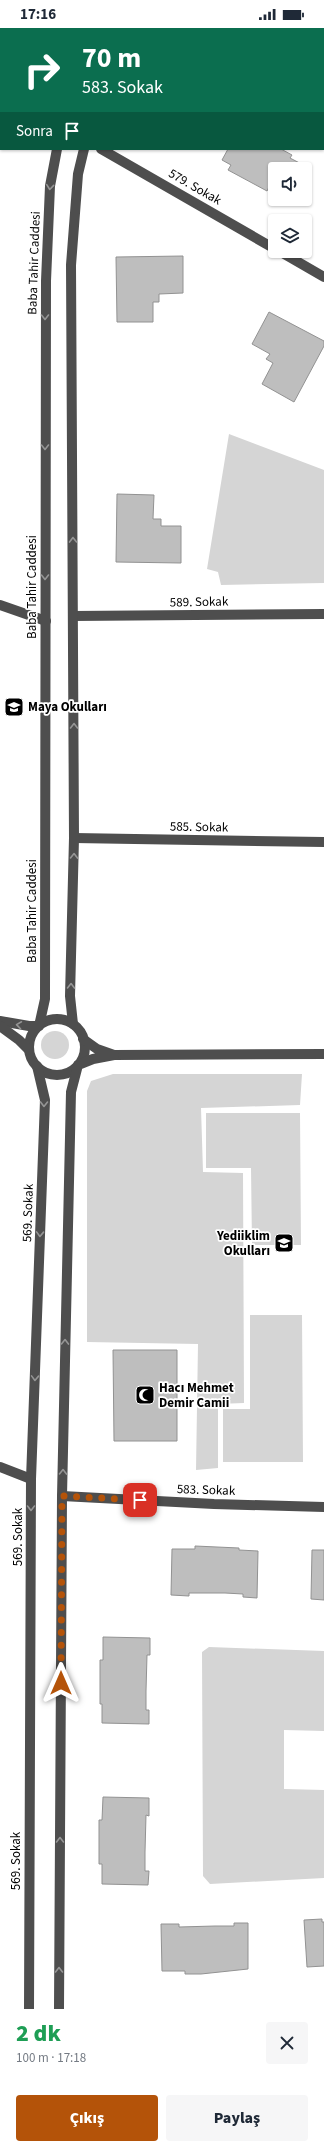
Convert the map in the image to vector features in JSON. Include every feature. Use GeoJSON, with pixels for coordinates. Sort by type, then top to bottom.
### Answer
{"type":"FeatureCollection","features":[{"type":"Feature","properties":{"kind":"street","name":"Baba Tahir Caddesi"},"geometry":{"type":"LineString","coordinates":[[39,1026],[45,999],[46,281],[50,186],[57,150]]}},
{"type":"Feature","properties":{"kind":"street"},"geometry":{"type":"LineString","coordinates":[[84,150],[78,174],[71,265],[74,838],[70,996],[73,1024],[83,1039],[97,1049],[114,1055]]}},
{"type":"Feature","properties":{"kind":"street","name":"579. Sokak"},"geometry":{"type":"LineString","coordinates":[[103,150],[268,245]]}},
{"type":"Feature","properties":{"kind":"street"},"geometry":{"type":"LineString","coordinates":[[290,258],[324,277]]}},
{"type":"Feature","properties":{"kind":"street"},"geometry":{"type":"LineString","coordinates":[[0,605],[46,621]]}},
{"type":"Feature","properties":{"kind":"street","name":"589. Sokak"},"geometry":{"type":"LineString","coordinates":[[74,616],[324,614]]}},
{"type":"Feature","properties":{"kind":"street","name":"585. Sokak"},"geometry":{"type":"LineString","coordinates":[[74,838],[324,842]]}},
{"type":"Feature","properties":{"kind":"street"},"geometry":{"type":"LineString","coordinates":[[0,1021],[29,1026],[39,1026],[56,1019],[73,1024]]}},
{"type":"Feature","properties":{"kind":"street"},"geometry":{"type":"LineString","coordinates":[[0,1026],[20,1040],[29,1050]]}},
{"type":"Feature","properties":{"kind":"street"},"geometry":{"type":"LineString","coordinates":[[39,1026],[30,1040],[29,1050],[31,1059],[37,1066],[48,1074],[62,1075],[71,1071],[78,1065],[83,1057],[83,1039]]}},
{"type":"Feature","properties":{"kind":"street"},"geometry":{"type":"LineString","coordinates":[[78,1065],[93,1059],[114,1055],[324,1054]]}},
{"type":"Feature","properties":{"kind":"street"},"geometry":{"type":"LineString","coordinates":[[59,2009],[62,1496],[71,1092],[78,1065]]}},
{"type":"Feature","properties":{"kind":"street","name":"569. Sokak"},"geometry":{"type":"LineString","coordinates":[[29,2009],[31,1479],[45,1100],[37,1066]]}},
{"type":"Feature","properties":{"kind":"street"},"geometry":{"type":"LineString","coordinates":[[0,1467],[31,1479]]}},
{"type":"Feature","properties":{"kind":"street","name":"583. Sokak"},"geometry":{"type":"LineString","coordinates":[[62,1496],[214,1504],[324,1507]]}},
{"type":"Feature","properties":{"kind":"shaded area"},"geometry":{"type":"Polygon","coordinates":[[[229,434],[324,470],[324,583],[221,585],[218,572],[207,569],[229,434]]]}},
{"type":"Feature","properties":{"kind":"shaded area"},"geometry":{"type":"Polygon","coordinates":[[[55,1031],[65,1035],[69,1045],[65,1055],[55,1059],[45,1055],[41,1045],[45,1035],[55,1031]]]}},
{"type":"Feature","properties":{"kind":"shaded area"},"geometry":{"type":"Polygon","coordinates":[[[113,1074],[302,1074],[300,1105],[201,1108],[203,1172],[243,1173],[244,1403],[218,1404],[218,1468],[196,1470],[198,1344],[87,1342],[87,1091],[91,1081],[113,1074]]]}},
{"type":"Feature","properties":{"kind":"shaded area"},"geometry":{"type":"Polygon","coordinates":[[[206,1113],[300,1113],[301,1245],[252,1245],[251,1168],[206,1168],[206,1113]]]}},
{"type":"Feature","properties":{"kind":"shaded area"},"geometry":{"type":"Polygon","coordinates":[[[250,1315],[302,1315],[303,1462],[223,1462],[223,1409],[250,1409],[250,1315]]]}},
{"type":"Feature","properties":{"kind":"shaded area"},"geometry":{"type":"Polygon","coordinates":[[[209,1647],[324,1651],[324,1731],[284,1730],[284,1789],[324,1790],[324,1878],[210,1884],[203,1876],[202,1652],[209,1647]]]}},
{"type":"Feature","properties":{"kind":"building"},"geometry":{"type":"Polygon","coordinates":[[[227,150],[283,150],[292,155],[290,158],[298,162],[268,162],[267,191],[228,170],[231,165],[222,160],[227,150]]]}},
{"type":"Feature","properties":{"kind":"building"},"geometry":{"type":"Polygon","coordinates":[[[183,256],[183,293],[159,294],[159,302],[153,302],[153,322],[117,322],[116,257],[183,256]]]}},
{"type":"Feature","properties":{"kind":"building"},"geometry":{"type":"Polygon","coordinates":[[[269,312],[324,341],[324,346],[294,402],[262,384],[273,363],[266,359],[270,354],[252,344],[269,312]]]}},
{"type":"Feature","properties":{"kind":"building"},"geometry":{"type":"Polygon","coordinates":[[[117,494],[154,495],[153,519],[161,519],[161,526],[181,526],[181,563],[116,562],[117,494]]]}},
{"type":"Feature","properties":{"kind":"building","name":"Hacı Mehmet Demir Camii"},"geometry":{"type":"Polygon","coordinates":[[[113,1350],[177,1350],[177,1441],[114,1441],[113,1350]]]}},
{"type":"Feature","properties":{"kind":"building"},"geometry":{"type":"Polygon","coordinates":[[[195,1546],[239,1548],[239,1550],[258,1551],[257,1598],[243,1597],[243,1594],[225,1593],[189,1593],[189,1596],[171,1595],[172,1549],[195,1549],[195,1546]]]}},
{"type":"Feature","properties":{"kind":"building"},"geometry":{"type":"Polygon","coordinates":[[[312,1550],[324,1550],[324,1600],[311,1599],[312,1550]]]}},
{"type":"Feature","properties":{"kind":"building"},"geometry":{"type":"Polygon","coordinates":[[[103,1637],[150,1638],[150,1655],[147,1655],[146,1691],[146,1710],[149,1710],[149,1724],[102,1723],[102,1704],[100,1704],[100,1660],[103,1660],[103,1637]]]}},
{"type":"Feature","properties":{"kind":"building"},"geometry":{"type":"Polygon","coordinates":[[[103,1797],[149,1798],[149,1816],[146,1815],[145,1852],[145,1871],[149,1871],[148,1885],[102,1884],[102,1864],[99,1864],[99,1820],[102,1820],[103,1797]]]}},
{"type":"Feature","properties":{"kind":"building"},"geometry":{"type":"Polygon","coordinates":[[[322,1919],[322,1922],[324,1922],[324,1966],[307,1967],[304,1920],[322,1919]]]}},
{"type":"Feature","properties":{"kind":"building"},"geometry":{"type":"Polygon","coordinates":[[[234,1923],[248,1923],[248,1969],[201,1974],[185,1974],[185,1971],[162,1971],[161,1924],[179,1924],[179,1927],[234,1926],[234,1923]]]}},
{"type":"Feature","properties":{"kind":"place","name":"Maya Okulları"},"geometry":{"type":"Point","coordinates":[14,707]}},
{"type":"Feature","properties":{"kind":"place","name":"Yediiklim Okulları"},"geometry":{"type":"Point","coordinates":[284,1243]}},
{"type":"Feature","properties":{"kind":"place","name":"Hacı Mehmet Demir Camii"},"geometry":{"type":"Point","coordinates":[145,1395]}},
{"type":"Feature","properties":{"kind":"route"},"geometry":{"type":"LineString","coordinates":[[61,1683],[62,1496],[140,1500]]}}]}
